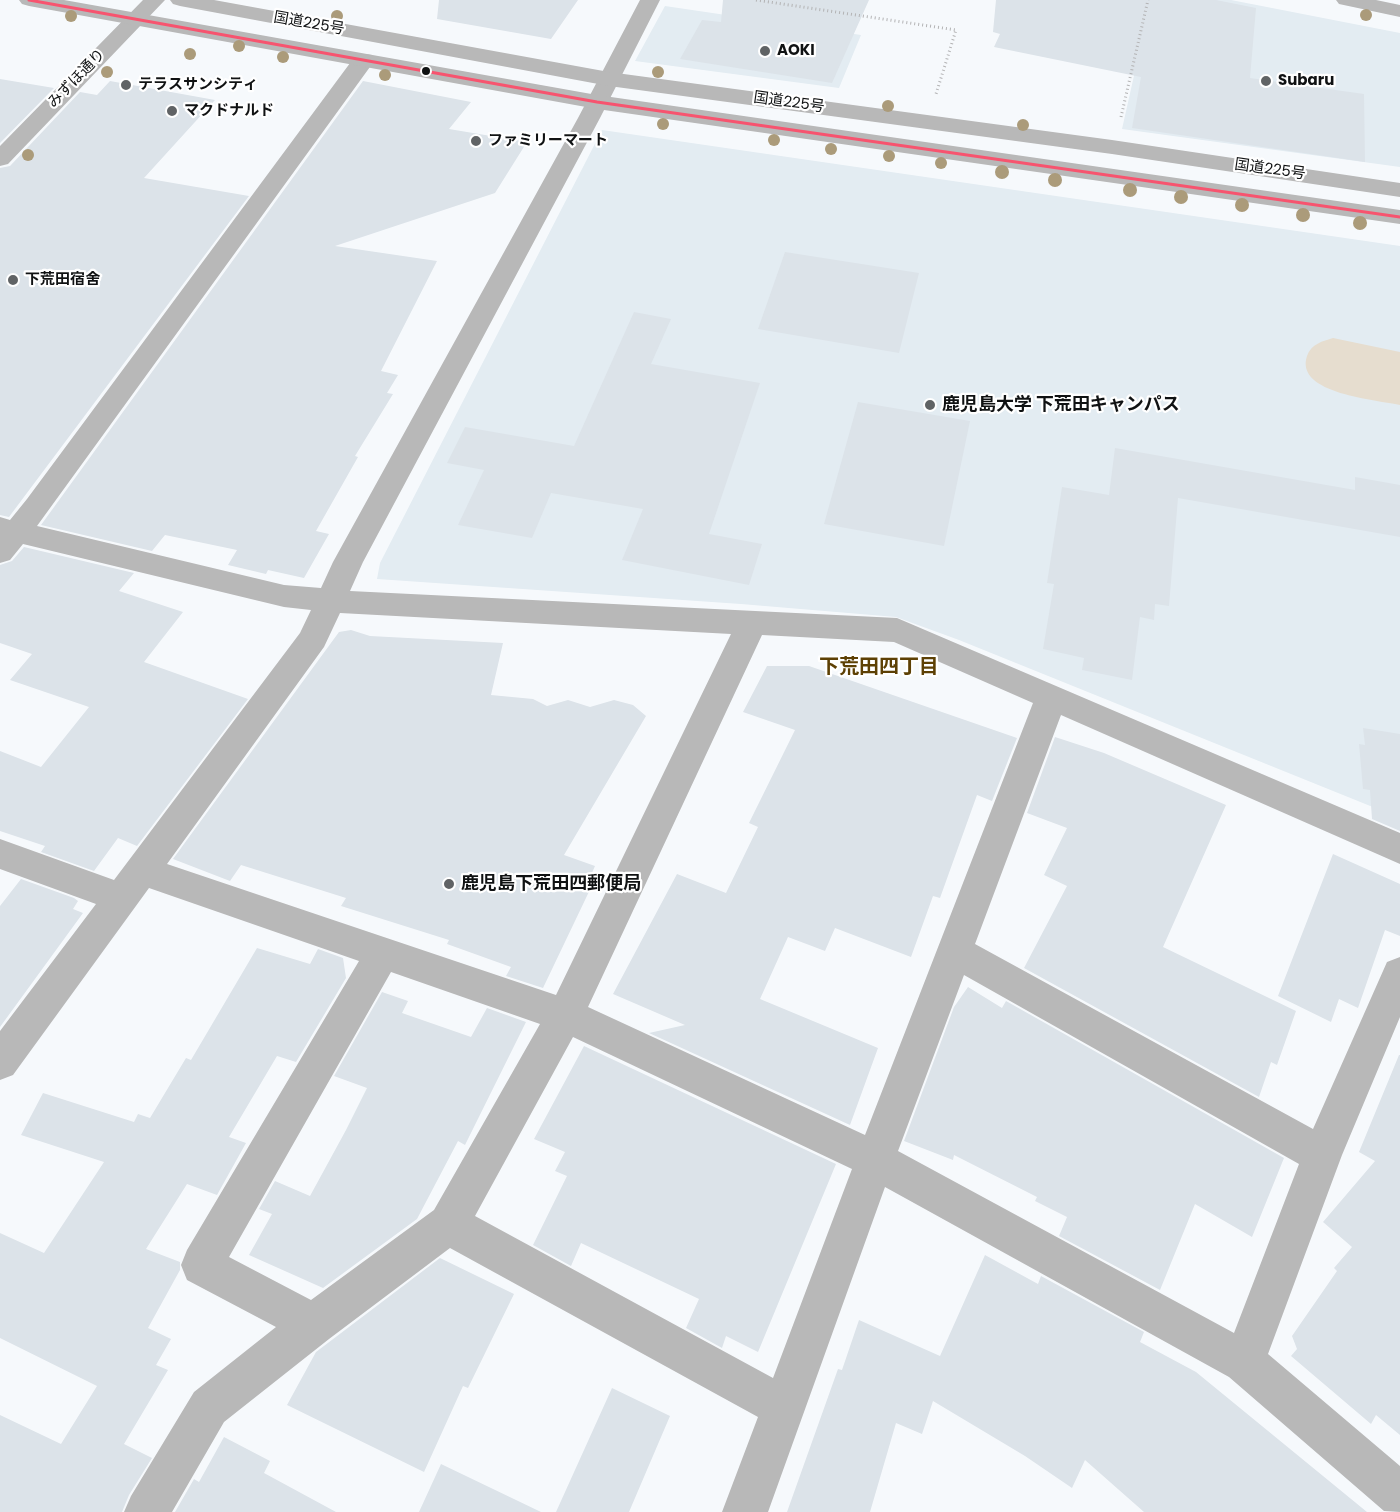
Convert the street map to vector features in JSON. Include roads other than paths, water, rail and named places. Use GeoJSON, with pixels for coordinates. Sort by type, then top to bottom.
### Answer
{"type":"FeatureCollection","features":[{"type":"Feature","properties":{"kind":"main road","name":"国道225号"},"geometry":{"type":"LineString","coordinates":[[29,0],[597,102],[1400,217]]}},
{"type":"Feature","properties":{"kind":"main road","name":"みずほ通り"},"geometry":{"type":"LineString","coordinates":[[0,159],[155,0]]}},
{"type":"Feature","properties":{"kind":"main road","name":"国道225号"},"geometry":{"type":"LineString","coordinates":[[180,0],[609,79],[1100,146],[1400,190]]}},
{"type":"Feature","properties":{"kind":"main road"},"geometry":{"type":"LineString","coordinates":[[0,1062],[313,639],[348,562],[650,0]]}},
{"type":"Feature","properties":{"kind":"main road"},"geometry":{"type":"LineString","coordinates":[[1346,0],[1400,11]]}},
{"type":"Feature","properties":{"kind":"main road"},"geometry":{"type":"LineString","coordinates":[[364,60],[6,537],[284,596],[331,601],[897,630],[1400,849]]}},
{"type":"Feature","properties":{"kind":"main road"},"geometry":{"type":"LineString","coordinates":[[147,1512],[208,1407],[448,1224],[565,1015],[753,623]]}},
{"type":"Feature","properties":{"kind":"main road"},"geometry":{"type":"LineString","coordinates":[[745,1512],[875,1160],[1051,698]]}},
{"type":"Feature","properties":{"kind":"main road"},"geometry":{"type":"LineString","coordinates":[[0,854],[132,885],[382,953],[565,1015],[875,1160],[1245,1362],[1400,1495]]}},
{"type":"Feature","properties":{"kind":"main road"},"geometry":{"type":"LineString","coordinates":[[955,951],[1322,1155]]}},
{"type":"Feature","properties":{"kind":"main road"},"geometry":{"type":"LineString","coordinates":[[315,1324],[202,1265],[382,953]]}},
{"type":"Feature","properties":{"kind":"main road"},"geometry":{"type":"LineString","coordinates":[[1245,1362],[1322,1155],[1400,974]]}},
{"type":"Feature","properties":{"kind":"main road"},"geometry":{"type":"LineString","coordinates":[[448,1224],[783,1407]]}},
{"type":"Feature","properties":{"kind":"place","name":"AOKI"},"geometry":{"type":"Point","coordinates":[765,51]}},
{"type":"Feature","properties":{"kind":"place","name":"Subaru"},"geometry":{"type":"Point","coordinates":[1266,81]}},
{"type":"Feature","properties":{"kind":"place","name":"テラスサンシティ"},"geometry":{"type":"Point","coordinates":[126,85]}},
{"type":"Feature","properties":{"kind":"place","name":"マクドナルド"},"geometry":{"type":"Point","coordinates":[172,111]}},
{"type":"Feature","properties":{"kind":"place","name":"ファミリーマート"},"geometry":{"type":"Point","coordinates":[476,141]}},
{"type":"Feature","properties":{"kind":"place","name":"下荒田宿舍"},"geometry":{"type":"Point","coordinates":[13,280]}},
{"type":"Feature","properties":{"kind":"place","name":"鹿児島大学 下荒田キャンパス"},"geometry":{"type":"Point","coordinates":[930,405]}},
{"type":"Feature","properties":{"kind":"place","name":"鹿児島下荒田四郵便局"},"geometry":{"type":"Point","coordinates":[449,884]}},
{"type":"Feature","properties":{"kind":"district","name":"下荒田四丁目"},"geometry":{"type":"Point","coordinates":[879,668]}}]}
